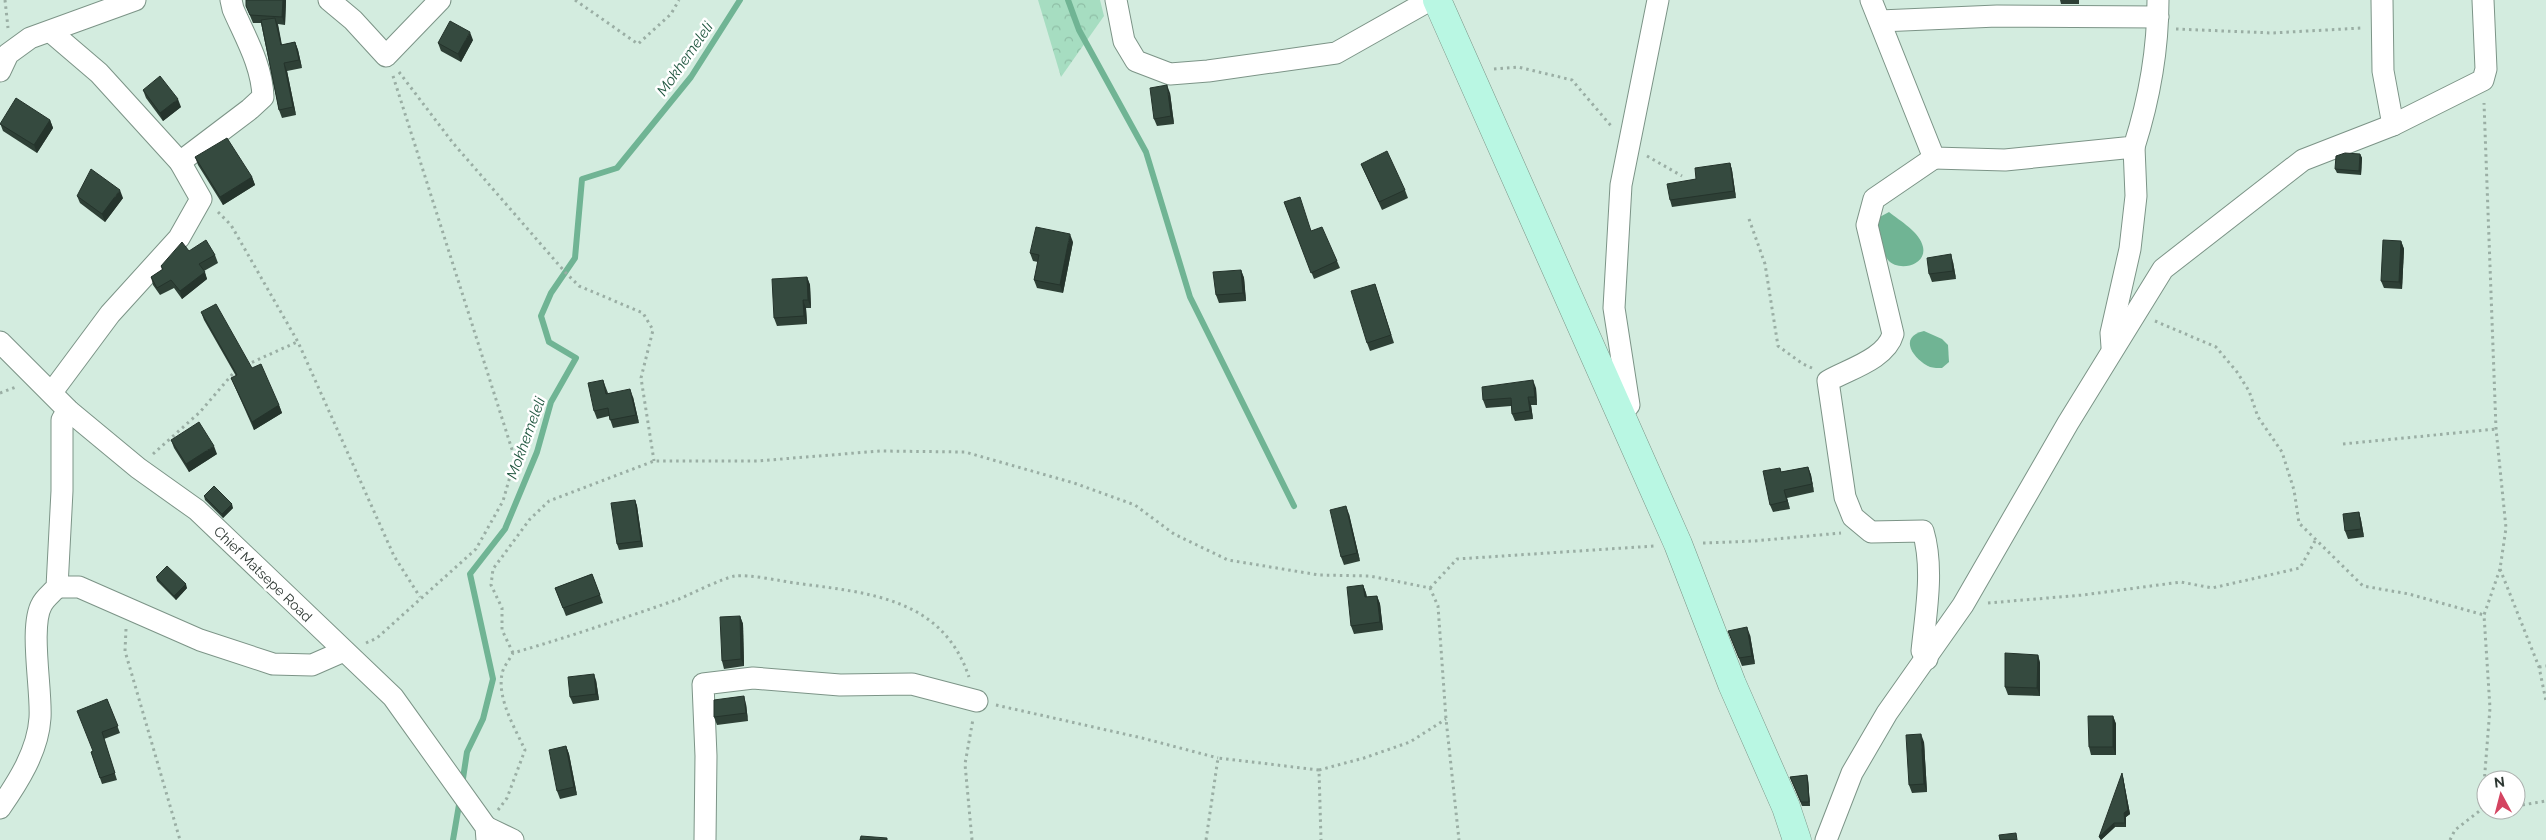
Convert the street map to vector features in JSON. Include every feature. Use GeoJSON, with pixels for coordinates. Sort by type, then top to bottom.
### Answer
{"type":"FeatureCollection","features":[{"type":"Feature","properties":{"kind":"street"},"geometry":{"type":"LineString","coordinates":[[0,71],[8,54],[30,38],[51,32],[135,0]]}},
{"type":"Feature","properties":{"kind":"street"},"geometry":{"type":"LineString","coordinates":[[180,162],[250,110],[263,97],[256,62],[233,9],[231,0]]}},
{"type":"Feature","properties":{"kind":"street"},"geometry":{"type":"LineString","coordinates":[[329,0],[353,20],[386,56],[440,0]]}},
{"type":"Feature","properties":{"kind":"street"},"geometry":{"type":"LineString","coordinates":[[1116,0],[1124,41],[1136,61],[1170,74],[1208,71],[1336,53],[1430,0]]}},
{"type":"Feature","properties":{"kind":"street"},"geometry":{"type":"LineString","coordinates":[[1437,0],[1678,544],[1732,684],[1786,807],[1797,840]]}},
{"type":"Feature","properties":{"kind":"street"},"geometry":{"type":"LineString","coordinates":[[1620,414],[1629,405],[1614,308],[1621,186],[1658,0]]}},
{"type":"Feature","properties":{"kind":"street"},"geometry":{"type":"LineString","coordinates":[[1871,0],[1934,158]]}},
{"type":"Feature","properties":{"kind":"street"},"geometry":{"type":"LineString","coordinates":[[2382,0],[2383,71],[2393,125]]}},
{"type":"Feature","properties":{"kind":"street"},"geometry":{"type":"LineString","coordinates":[[1826,840],[1852,773],[1887,713],[1927,659],[1963,605],[2068,423],[2163,269],[2304,160],[2393,125],[2484,80],[2486,69],[2482,0]]}},
{"type":"Feature","properties":{"kind":"street"},"geometry":{"type":"LineString","coordinates":[[1880,21],[1997,16],[2158,15],[2146,110],[2134,147],[2136,196],[2130,248],[2111,333],[2112,353]]}},
{"type":"Feature","properties":{"kind":"street"},"geometry":{"type":"LineString","coordinates":[[51,32],[99,73],[180,162],[201,199],[180,238],[110,314],[52,392]]}},
{"type":"Feature","properties":{"kind":"street"},"geometry":{"type":"LineString","coordinates":[[1927,659],[1922,651],[1927,606],[1928,547],[1923,531],[1871,532],[1853,517],[1845,497],[1828,380],[1881,352],[1890,343],[1893,334],[1867,225],[1874,198],[1934,158],[2005,160],[2134,147]]}},
{"type":"Feature","properties":{"kind":"street","name":"Chief Matsepe Road"},"geometry":{"type":"LineString","coordinates":[[0,342],[68,410],[138,468],[197,510],[392,697],[487,833]]}},
{"type":"Feature","properties":{"kind":"street"},"geometry":{"type":"LineString","coordinates":[[0,808],[13,789],[32,752],[40,719],[38,628],[41,604],[57,587],[62,491],[62,420],[68,410]]}},
{"type":"Feature","properties":{"kind":"street"},"geometry":{"type":"LineString","coordinates":[[57,587],[79,587],[200,640],[273,664],[312,665],[344,652]]}},
{"type":"Feature","properties":{"kind":"street"},"geometry":{"type":"LineString","coordinates":[[705,840],[706,756],[703,684],[753,678],[840,685],[912,684],[977,701]]}},
{"type":"Feature","properties":{"kind":"street"},"geometry":{"type":"LineString","coordinates":[[487,833],[513,840]]}},
{"type":"Feature","properties":{"kind":"path"},"geometry":{"type":"LineString","coordinates":[[575,0],[638,44],[671,14],[678,0]]}},
{"type":"Feature","properties":{"kind":"path"},"geometry":{"type":"LineString","coordinates":[[2158,15],[2272,33],[2383,26]]}},
{"type":"Feature","properties":{"kind":"path"},"geometry":{"type":"LineString","coordinates":[[386,56],[453,143],[565,272],[579,286],[643,313],[653,330],[641,378],[654,461]]}},
{"type":"Feature","properties":{"kind":"path"},"geometry":{"type":"LineString","coordinates":[[344,652],[377,638],[420,597],[476,549],[503,501],[515,459],[386,56]]}},
{"type":"Feature","properties":{"kind":"path"},"geometry":{"type":"LineString","coordinates":[[1468,72],[1518,67],[1572,80],[1629,146],[1682,176]]}},
{"type":"Feature","properties":{"kind":"path"},"geometry":{"type":"LineString","coordinates":[[2484,80],[2496,428],[2506,528],[2500,569],[2484,616],[2490,708],[2486,770]]}},
{"type":"Feature","properties":{"kind":"path"},"geometry":{"type":"LineString","coordinates":[[201,199],[211,205],[231,225],[298,342],[394,556],[420,597]]}},
{"type":"Feature","properties":{"kind":"path"},"geometry":{"type":"LineString","coordinates":[[1749,219],[1765,264],[1778,346],[1803,364],[1821,371],[1828,380]]}},
{"type":"Feature","properties":{"kind":"path"},"geometry":{"type":"LineString","coordinates":[[2136,312],[2216,347],[2237,372],[2248,391],[2258,417],[2282,452],[2294,490],[2299,522],[2315,541],[2363,586],[2409,594],[2484,616]]}},
{"type":"Feature","properties":{"kind":"path"},"geometry":{"type":"LineString","coordinates":[[138,468],[200,412],[233,371],[298,342]]}},
{"type":"Feature","properties":{"kind":"path"},"geometry":{"type":"LineString","coordinates":[[2343,444],[2496,428]]}},
{"type":"Feature","properties":{"kind":"path"},"geometry":{"type":"LineString","coordinates":[[513,653],[502,630],[502,608],[491,585],[493,569],[530,519],[549,501],[654,461],[757,460],[880,451],[965,452],[1074,483],[1134,505],[1174,534],[1228,560],[1319,574],[1370,576],[1430,588]]}},
{"type":"Feature","properties":{"kind":"path"},"geometry":{"type":"LineString","coordinates":[[1430,588],[1457,559],[1871,532]]}},
{"type":"Feature","properties":{"kind":"path"},"geometry":{"type":"LineString","coordinates":[[1963,605],[2083,595],[2181,582],[2212,588],[2300,568],[2315,541]]}},
{"type":"Feature","properties":{"kind":"path"},"geometry":{"type":"LineString","coordinates":[[2500,569],[2539,666],[2546,701]]}},
{"type":"Feature","properties":{"kind":"path"},"geometry":{"type":"LineString","coordinates":[[487,833],[507,798],[525,750],[509,714],[502,692],[502,673],[513,653],[574,636],[735,576],[844,589],[910,606],[936,624],[961,655],[977,701],[965,764],[972,840]]}},
{"type":"Feature","properties":{"kind":"path"},"geometry":{"type":"LineString","coordinates":[[1430,588],[1438,606],[1446,719],[1459,840]]}},
{"type":"Feature","properties":{"kind":"path"},"geometry":{"type":"LineString","coordinates":[[135,610],[126,628],[125,651],[180,840]]}},
{"type":"Feature","properties":{"kind":"path"},"geometry":{"type":"LineString","coordinates":[[2539,666],[2546,666]]}},
{"type":"Feature","properties":{"kind":"path"},"geometry":{"type":"LineString","coordinates":[[977,701],[1142,738],[1218,758],[1320,770],[1364,758],[1410,742],[1446,719]]}},
{"type":"Feature","properties":{"kind":"path"},"geometry":{"type":"LineString","coordinates":[[1206,840],[1218,758]]}},
{"type":"Feature","properties":{"kind":"path"},"geometry":{"type":"LineString","coordinates":[[1320,770],[1321,840]]}},
{"type":"Feature","properties":{"kind":"path"},"geometry":{"type":"LineString","coordinates":[[2526,804],[2546,801]]}},
{"type":"Feature","properties":{"kind":"path"},"geometry":{"type":"LineString","coordinates":[[2450,840],[2455,830],[2476,815]]}},
{"type":"Feature","properties":{"kind":"green space"},"geometry":{"type":"Polygon","coordinates":[[[1038,0],[1100,0],[1104,16],[1061,77],[1038,0]]]}},
{"type":"Feature","properties":{"kind":"shaded area"},"geometry":{"type":"Polygon","coordinates":[[[1889,212],[1918,236],[1923,247],[1923,254],[1916,263],[1898,266],[1885,256],[1881,246],[1876,219],[1889,212]]]}},
{"type":"Feature","properties":{"kind":"shaded area"},"geometry":{"type":"Polygon","coordinates":[[[1924,331],[1942,339],[1948,345],[1949,362],[1942,368],[1924,364],[1911,349],[1911,338],[1924,331]]]}},
{"type":"Feature","properties":{"kind":"building"},"geometry":{"type":"Polygon","coordinates":[[[246,0],[283,0],[282,17],[250,15],[246,6],[246,0]]]}},
{"type":"Feature","properties":{"kind":"building"},"geometry":{"type":"Polygon","coordinates":[[[275,18],[281,45],[295,42],[299,60],[284,63],[293,107],[279,110],[261,20],[275,18]]]}},
{"type":"Feature","properties":{"kind":"building"},"geometry":{"type":"Polygon","coordinates":[[[450,21],[470,32],[458,54],[438,43],[450,21]]]}},
{"type":"Feature","properties":{"kind":"building"},"geometry":{"type":"Polygon","coordinates":[[[160,76],[178,99],[160,113],[143,90],[160,76]]]}},
{"type":"Feature","properties":{"kind":"building"},"geometry":{"type":"Polygon","coordinates":[[[1167,85],[1171,116],[1154,119],[1150,88],[1167,85]]]}},
{"type":"Feature","properties":{"kind":"building"},"geometry":{"type":"Polygon","coordinates":[[[16,98],[50,120],[34,145],[0,124],[16,98]]]}},
{"type":"Feature","properties":{"kind":"building"},"geometry":{"type":"Polygon","coordinates":[[[227,138],[252,177],[220,197],[195,157],[227,138]]]}},
{"type":"Feature","properties":{"kind":"building"},"geometry":{"type":"Polygon","coordinates":[[[1387,151],[1405,190],[1379,202],[1361,164],[1387,151]]]}},
{"type":"Feature","properties":{"kind":"building"},"geometry":{"type":"Polygon","coordinates":[[[2345,153],[2360,154],[2359,171],[2335,169],[2336,156],[2345,153]]]}},
{"type":"Feature","properties":{"kind":"building"},"geometry":{"type":"Polygon","coordinates":[[[1730,163],[1734,191],[1670,200],[1667,184],[1696,179],[1695,168],[1730,163]]]}},
{"type":"Feature","properties":{"kind":"building"},"geometry":{"type":"Polygon","coordinates":[[[91,169],[120,190],[102,214],[77,196],[91,169]]]}},
{"type":"Feature","properties":{"kind":"building"},"geometry":{"type":"Polygon","coordinates":[[[1300,197],[1311,231],[1322,227],[1337,261],[1311,273],[1284,202],[1300,197]]]}},
{"type":"Feature","properties":{"kind":"building"},"geometry":{"type":"Polygon","coordinates":[[[1036,227],[1070,234],[1060,285],[1034,280],[1039,255],[1030,253],[1036,227]]]}},
{"type":"Feature","properties":{"kind":"building"},"geometry":{"type":"Polygon","coordinates":[[[206,240],[215,255],[199,264],[205,272],[180,291],[171,280],[157,288],[151,277],[163,269],[161,266],[182,242],[189,251],[206,240]]]}},
{"type":"Feature","properties":{"kind":"building"},"geometry":{"type":"Polygon","coordinates":[[[2383,240],[2401,241],[2399,282],[2381,281],[2383,240]]]}},
{"type":"Feature","properties":{"kind":"building"},"geometry":{"type":"Polygon","coordinates":[[[1951,254],[1953,271],[1929,274],[1927,258],[1951,254]]]}},
{"type":"Feature","properties":{"kind":"building"},"geometry":{"type":"Polygon","coordinates":[[[1241,270],[1243,293],[1216,295],[1213,272],[1241,270]]]}},
{"type":"Feature","properties":{"kind":"building"},"geometry":{"type":"Polygon","coordinates":[[[807,277],[808,300],[803,300],[804,316],[774,318],[772,279],[807,277]]]}},
{"type":"Feature","properties":{"kind":"building"},"geometry":{"type":"Polygon","coordinates":[[[1375,284],[1391,335],[1367,343],[1351,291],[1375,284]]]}},
{"type":"Feature","properties":{"kind":"building"},"geometry":{"type":"Polygon","coordinates":[[[216,304],[252,368],[261,364],[279,405],[252,422],[231,378],[237,375],[201,312],[216,304]]]}},
{"type":"Feature","properties":{"kind":"building"},"geometry":{"type":"Polygon","coordinates":[[[603,380],[606,394],[630,389],[636,415],[610,420],[608,408],[594,411],[588,383],[603,380]]]}},
{"type":"Feature","properties":{"kind":"building"},"geometry":{"type":"Polygon","coordinates":[[[1533,380],[1535,397],[1528,397],[1530,411],[1512,414],[1511,398],[1483,400],[1482,387],[1533,380]]]}},
{"type":"Feature","properties":{"kind":"building"},"geometry":{"type":"Polygon","coordinates":[[[199,422],[214,446],[186,464],[171,440],[199,422]]]}},
{"type":"Feature","properties":{"kind":"building"},"geometry":{"type":"Polygon","coordinates":[[[1808,467],[1812,484],[1784,490],[1787,501],[1770,505],[1763,471],[1780,468],[1781,472],[1808,467]]]}},
{"type":"Feature","properties":{"kind":"building"},"geometry":{"type":"Polygon","coordinates":[[[214,486],[232,504],[222,514],[204,496],[214,486]]]}},
{"type":"Feature","properties":{"kind":"building"},"geometry":{"type":"Polygon","coordinates":[[[635,500],[641,541],[617,544],[611,503],[635,500]]]}},
{"type":"Feature","properties":{"kind":"building"},"geometry":{"type":"Polygon","coordinates":[[[1346,506],[1357,553],[1341,557],[1330,510],[1346,506]]]}},
{"type":"Feature","properties":{"kind":"building"},"geometry":{"type":"Polygon","coordinates":[[[2359,512],[2361,529],[2345,531],[2343,514],[2359,512]]]}},
{"type":"Feature","properties":{"kind":"building"},"geometry":{"type":"Polygon","coordinates":[[[167,566],[186,584],[174,596],[156,577],[167,566]]]}},
{"type":"Feature","properties":{"kind":"building"},"geometry":{"type":"Polygon","coordinates":[[[592,574],[600,595],[563,608],[555,588],[592,574]]]}},
{"type":"Feature","properties":{"kind":"building"},"geometry":{"type":"Polygon","coordinates":[[[1363,585],[1365,597],[1377,596],[1380,622],[1351,626],[1347,587],[1363,585]]]}},
{"type":"Feature","properties":{"kind":"building"},"geometry":{"type":"Polygon","coordinates":[[[740,616],[741,659],[722,661],[720,617],[740,616]]]}},
{"type":"Feature","properties":{"kind":"building"},"geometry":{"type":"Polygon","coordinates":[[[1747,627],[1752,656],[1739,658],[1728,631],[1747,627]]]}},
{"type":"Feature","properties":{"kind":"building"},"geometry":{"type":"Polygon","coordinates":[[[2005,653],[2038,655],[2037,688],[2005,687],[2005,653]]]}},
{"type":"Feature","properties":{"kind":"building"},"geometry":{"type":"Polygon","coordinates":[[[594,674],[596,694],[570,697],[568,677],[594,674]]]}},
{"type":"Feature","properties":{"kind":"building"},"geometry":{"type":"Polygon","coordinates":[[[744,696],[746,713],[714,717],[714,700],[744,696]]]}},
{"type":"Feature","properties":{"kind":"building"},"geometry":{"type":"Polygon","coordinates":[[[107,699],[118,726],[102,732],[115,773],[100,778],[91,752],[93,751],[77,711],[107,699]]]}},
{"type":"Feature","properties":{"kind":"building"},"geometry":{"type":"Polygon","coordinates":[[[2088,716],[2113,716],[2113,747],[2089,747],[2088,716]]]}},
{"type":"Feature","properties":{"kind":"building"},"geometry":{"type":"Polygon","coordinates":[[[1921,734],[1924,784],[1909,785],[1906,735],[1921,734]]]}},
{"type":"Feature","properties":{"kind":"building"},"geometry":{"type":"Polygon","coordinates":[[[566,746],[574,787],[557,791],[549,750],[566,746]]]}},
{"type":"Feature","properties":{"kind":"building"},"geometry":{"type":"Polygon","coordinates":[[[2122,773],[2128,810],[2124,813],[2125,823],[2114,823],[2099,837],[2122,773]]]}},
{"type":"Feature","properties":{"kind":"building"},"geometry":{"type":"Polygon","coordinates":[[[1807,775],[1809,802],[1801,802],[1790,777],[1807,775]]]}},
{"type":"Feature","properties":{"kind":"building"},"geometry":{"type":"Polygon","coordinates":[[[2016,833],[2017,840],[2000,840],[1999,835],[2016,833]]]}},
{"type":"Feature","properties":{"kind":"building"},"geometry":{"type":"Polygon","coordinates":[[[861,836],[887,838],[887,840],[860,840],[861,836]]]}},
{"type":"Feature","properties":{"kind":"waterway","name":"Mokhemeleli"},"geometry":{"type":"LineString","coordinates":[[462,785],[467,752],[483,719],[493,679],[470,574],[505,529],[537,452],[551,402],[576,358],[549,342],[541,316],[551,293],[575,258],[582,179],[617,168],[691,77],[740,0]]}},
{"type":"Feature","properties":{"kind":"waterway"},"geometry":{"type":"LineString","coordinates":[[1068,0],[1079,30],[1146,152],[1190,297],[1294,506]]}},
{"type":"Feature","properties":{"kind":"waterway","name":"Mokhemeleli"},"geometry":{"type":"LineString","coordinates":[[453,840],[460,799]]}}]}
